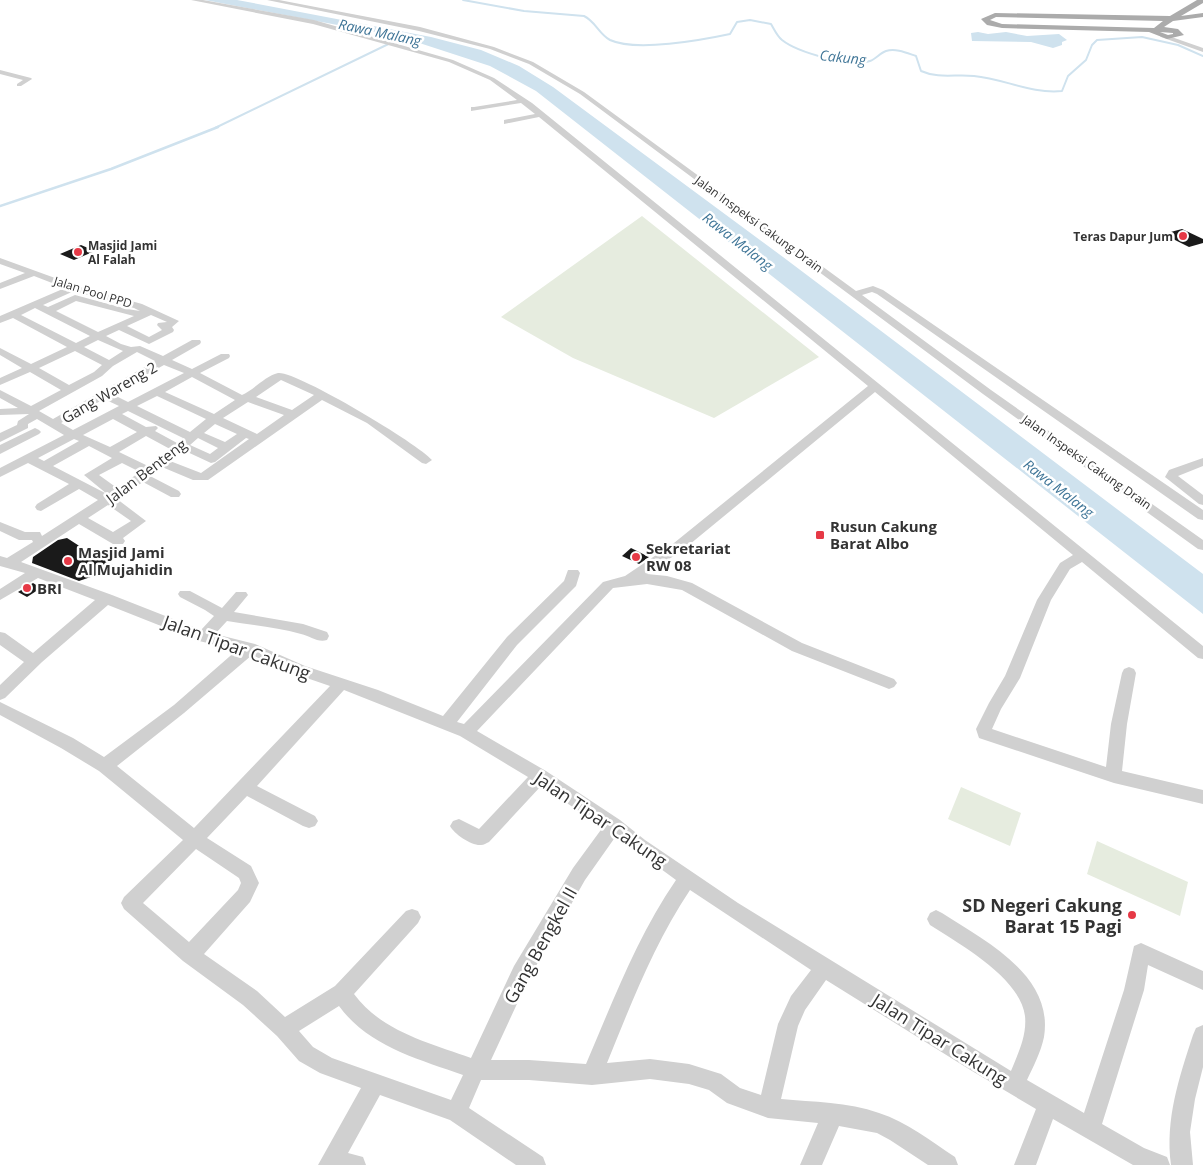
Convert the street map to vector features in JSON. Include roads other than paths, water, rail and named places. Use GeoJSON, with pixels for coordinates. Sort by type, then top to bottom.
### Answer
{"type":"FeatureCollection","features":[{"type":"Feature","properties":{"kind":"main road"},"geometry":{"type":"LineString","coordinates":[[1159,34],[1179,16],[1202,0]]}},
{"type":"Feature","properties":{"kind":"main road"},"geometry":{"type":"LineString","coordinates":[[1179,16],[1179,34],[1002,26],[990,23],[985,19],[995,15],[1203,15]]}},
{"type":"Feature","properties":{"kind":"street"},"geometry":{"type":"LineString","coordinates":[[194,0],[308,21],[474,70],[492,79],[522,100],[1203,654]]}},
{"type":"Feature","properties":{"kind":"street","name":"Jalan Inspeksi Cakung Drain"},"geometry":{"type":"LineString","coordinates":[[270,0],[439,34],[502,51],[532,63],[582,93],[986,392],[1203,546]]}},
{"type":"Feature","properties":{"kind":"street"},"geometry":{"type":"LineString","coordinates":[[1159,34],[1203,48]]}},
{"type":"Feature","properties":{"kind":"street"},"geometry":{"type":"LineString","coordinates":[[1179,34],[1185,40],[1203,48]]}},
{"type":"Feature","properties":{"kind":"street"},"geometry":{"type":"LineString","coordinates":[[0,72],[29,79],[19,85]]}},
{"type":"Feature","properties":{"kind":"street"},"geometry":{"type":"LineString","coordinates":[[474,109],[522,100]]}},
{"type":"Feature","properties":{"kind":"street"},"geometry":{"type":"LineString","coordinates":[[506,122],[540,115]]}},
{"type":"Feature","properties":{"kind":"street","name":"Jalan Pool PPD"},"geometry":{"type":"LineString","coordinates":[[0,261],[74,288],[121,300],[146,313]]}},
{"type":"Feature","properties":{"kind":"street"},"geometry":{"type":"LineString","coordinates":[[0,269],[11,265]]}},
{"type":"Feature","properties":{"kind":"street"},"geometry":{"type":"LineString","coordinates":[[0,286],[34,273]]}},
{"type":"Feature","properties":{"kind":"street"},"geometry":{"type":"LineString","coordinates":[[0,320],[74,288]]}},
{"type":"Feature","properties":{"kind":"street"},"geometry":{"type":"LineString","coordinates":[[854,294],[874,289],[1203,516]]}},
{"type":"Feature","properties":{"kind":"street"},"geometry":{"type":"LineString","coordinates":[[49,310],[75,298],[127,312],[146,313],[168,330],[149,341],[118,326]]}},
{"type":"Feature","properties":{"kind":"street"},"geometry":{"type":"LineString","coordinates":[[108,307],[121,300]]}},
{"type":"Feature","properties":{"kind":"street"},"geometry":{"type":"LineString","coordinates":[[870,305],[890,300]]}},
{"type":"Feature","properties":{"kind":"street"},"geometry":{"type":"LineString","coordinates":[[36,305],[116,346],[132,350]]}},
{"type":"Feature","properties":{"kind":"street"},"geometry":{"type":"LineString","coordinates":[[0,310],[109,364]]}},
{"type":"Feature","properties":{"kind":"street"},"geometry":{"type":"LineString","coordinates":[[0,382],[146,313]]}},
{"type":"Feature","properties":{"kind":"street"},"geometry":{"type":"LineString","coordinates":[[910,335],[932,329]]}},
{"type":"Feature","properties":{"kind":"street","name":"Gang Wareng 2"},"geometry":{"type":"LineString","coordinates":[[52,424],[196,342]]}},
{"type":"Feature","properties":{"kind":"street"},"geometry":{"type":"LineString","coordinates":[[0,438],[24,426],[22,423],[33,413],[98,374],[109,364],[136,348],[244,398],[293,414]]}},
{"type":"Feature","properties":{"kind":"street"},"geometry":{"type":"LineString","coordinates":[[0,351],[70,390]]}},
{"type":"Feature","properties":{"kind":"street"},"geometry":{"type":"LineString","coordinates":[[1,471],[30,459],[225,356]]}},
{"type":"Feature","properties":{"kind":"street","name":"Jalan Benteng"},"geometry":{"type":"LineString","coordinates":[[4,563],[42,544],[113,497],[162,462],[214,419],[280,376],[322,395]]}},
{"type":"Feature","properties":{"kind":"street"},"geometry":{"type":"LineString","coordinates":[[466,732],[608,585],[629,579],[679,546],[875,386]]}},
{"type":"Feature","properties":{"kind":"street"},"geometry":{"type":"LineString","coordinates":[[157,392],[258,439]]}},
{"type":"Feature","properties":{"kind":"street"},"geometry":{"type":"LineString","coordinates":[[0,393],[52,424],[116,455],[175,494]]}},
{"type":"Feature","properties":{"kind":"street"},"geometry":{"type":"LineString","coordinates":[[105,395],[162,423],[211,459],[245,433]]}},
{"type":"Feature","properties":{"kind":"street"},"geometry":{"type":"LineString","coordinates":[[162,462],[197,477],[204,478],[322,395],[371,421],[426,460]]}},
{"type":"Feature","properties":{"kind":"street"},"geometry":{"type":"LineString","coordinates":[[0,412],[33,413]]}},
{"type":"Feature","properties":{"kind":"street"},"geometry":{"type":"LineString","coordinates":[[114,415],[146,432],[226,447]]}},
{"type":"Feature","properties":{"kind":"street"},"geometry":{"type":"LineString","coordinates":[[79,518],[116,540],[140,520],[90,475],[146,432],[162,423]]}},
{"type":"Feature","properties":{"kind":"street"},"geometry":{"type":"LineString","coordinates":[[0,450],[36,432]]}},
{"type":"Feature","properties":{"kind":"street"},"geometry":{"type":"LineString","coordinates":[[44,466],[89,441]]}},
{"type":"Feature","properties":{"kind":"street"},"geometry":{"type":"LineString","coordinates":[[30,459],[79,484],[113,497]]}},
{"type":"Feature","properties":{"kind":"street"},"geometry":{"type":"LineString","coordinates":[[1203,462],[1173,473],[1171,477],[1203,501]]}},
{"type":"Feature","properties":{"kind":"street"},"geometry":{"type":"LineString","coordinates":[[42,507],[79,484]]}},
{"type":"Feature","properties":{"kind":"street"},"geometry":{"type":"LineString","coordinates":[[0,526],[24,537],[35,535],[42,544]]}},
{"type":"Feature","properties":{"kind":"street"},"geometry":{"type":"LineString","coordinates":[[1083,556],[1065,566],[1044,600],[1012,678],[994,707],[984,728],[985,734],[1114,776],[1203,797]]}},
{"type":"Feature","properties":{"kind":"street","name":"Jalan Tipar Cakung"},"geometry":{"type":"LineString","coordinates":[[4,563],[37,572],[204,636],[250,648],[300,670],[407,707],[466,732],[540,776],[614,825],[732,909],[824,967],[1048,1105],[1090,1127],[1136,1160],[1159,1165]]}},
{"type":"Feature","properties":{"kind":"street"},"geometry":{"type":"LineString","coordinates":[[0,595],[37,572]]}},
{"type":"Feature","properties":{"kind":"street"},"geometry":{"type":"LineString","coordinates":[[446,724],[512,641],[571,583],[573,573]]}},
{"type":"Feature","properties":{"kind":"street"},"geometry":{"type":"LineString","coordinates":[[629,579],[671,581],[687,586],[797,648],[812,652],[889,683]]}},
{"type":"Feature","properties":{"kind":"street"},"geometry":{"type":"LineString","coordinates":[[185,594],[210,606],[222,615],[294,627],[322,636]]}},
{"type":"Feature","properties":{"kind":"street"},"geometry":{"type":"LineString","coordinates":[[204,636],[241,595]]}},
{"type":"Feature","properties":{"kind":"street"},"geometry":{"type":"LineString","coordinates":[[0,694],[34,661],[107,598]]}},
{"type":"Feature","properties":{"kind":"street"},"geometry":{"type":"LineString","coordinates":[[0,637],[34,661]]}},
{"type":"Feature","properties":{"kind":"street"},"geometry":{"type":"LineString","coordinates":[[105,766],[179,709],[250,648]]}},
{"type":"Feature","properties":{"kind":"street"},"geometry":{"type":"LineString","coordinates":[[1114,776],[1115,746],[1129,673]]}},
{"type":"Feature","properties":{"kind":"street"},"geometry":{"type":"LineString","coordinates":[[341,683],[246,788],[196,840],[130,903],[190,955],[243,992],[284,1029],[306,1054],[327,1066],[456,1112],[536,1165]]}},
{"type":"Feature","properties":{"kind":"street"},"geometry":{"type":"LineString","coordinates":[[0,708],[67,743],[105,766],[196,840],[245,872],[250,882],[244,896],[190,955]]}},
{"type":"Feature","properties":{"kind":"street"},"geometry":{"type":"LineString","coordinates":[[459,826],[480,838],[483,837],[540,776]]}},
{"type":"Feature","properties":{"kind":"street"},"geometry":{"type":"LineString","coordinates":[[246,788],[308,821]]}},
{"type":"Feature","properties":{"kind":"street","name":"Gang Bengkel II"},"geometry":{"type":"LineString","coordinates":[[456,1112],[521,973],[579,874],[614,825]]}},
{"type":"Feature","properties":{"kind":"street"},"geometry":{"type":"LineString","coordinates":[[592,1075],[628,985],[665,912],[688,878]]}},
{"type":"Feature","properties":{"kind":"street"},"geometry":{"type":"LineString","coordinates":[[284,1029],[342,992],[412,917]]}},
{"type":"Feature","properties":{"kind":"street"},"geometry":{"type":"LineString","coordinates":[[936,919],[1000,962],[1014,974],[1032,1004],[1035,1020],[1034,1036],[1015,1085]]}},
{"type":"Feature","properties":{"kind":"street"},"geometry":{"type":"LineString","coordinates":[[1090,1127],[1134,990],[1141,952],[1203,981]]}},
{"type":"Feature","properties":{"kind":"street"},"geometry":{"type":"LineString","coordinates":[[768,1108],[788,1024],[798,1003],[824,967]]}},
{"type":"Feature","properties":{"kind":"street"},"geometry":{"type":"LineString","coordinates":[[342,992],[352,1007],[373,1027],[401,1042],[476,1070],[529,1070],[592,1075],[650,1069],[689,1074],[714,1081],[734,1096],[768,1108],[833,1114],[878,1123],[898,1132],[947,1165]]}},
{"type":"Feature","properties":{"kind":"street"},"geometry":{"type":"LineString","coordinates":[[1182,1165],[1179,1149],[1179,1130],[1203,1034]]}},
{"type":"Feature","properties":{"kind":"street"},"geometry":{"type":"LineString","coordinates":[[356,1165],[330,1162],[376,1082]]}},
{"type":"Feature","properties":{"kind":"street"},"geometry":{"type":"LineString","coordinates":[[1025,1165],[1048,1105]]}},
{"type":"Feature","properties":{"kind":"street"},"geometry":{"type":"LineString","coordinates":[[811,1165],[833,1114]]}},
{"type":"Feature","properties":{"kind":"water","name":"Rawa Malang"},"geometry":{"type":"Polygon","coordinates":[[[205,0],[237,0],[431,37],[481,50],[519,66],[553,87],[783,257],[1203,574],[1203,614],[536,91],[490,66],[401,37],[205,0]]]}},
{"type":"Feature","properties":{"kind":"water"},"geometry":{"type":"Polygon","coordinates":[[[1006,32],[1027,36],[1059,34],[1067,40],[1062,42],[1062,45],[1053,48],[1031,42],[972,41],[971,33],[988,34],[1006,32]]]}},
{"type":"Feature","properties":{"kind":"waterway","name":"Cakung"},"geometry":{"type":"LineString","coordinates":[[463,0],[524,11],[584,16],[610,40],[636,45],[669,44],[730,34],[737,22],[750,20],[771,24],[780,38],[789,45],[824,58],[861,63],[870,61],[886,51],[898,50],[916,56],[921,71],[928,73],[941,76],[985,78],[1051,91],[1062,91],[1068,76],[1086,60],[1092,45],[1097,40],[1142,37],[1178,45],[1203,56]]}},
{"type":"Feature","properties":{"kind":"waterway","name":"Rawa Malang"},"geometry":{"type":"LineString","coordinates":[[215,128],[405,36]]}},
{"type":"Feature","properties":{"kind":"waterway"},"geometry":{"type":"LineString","coordinates":[[0,206],[111,169],[218,127]]}},
{"type":"Feature","properties":{"kind":"place","name":"Teras Dapur Jum"},"geometry":{"type":"Point","coordinates":[1183,236]}},
{"type":"Feature","properties":{"kind":"place","name":"Masjid Jami Al Falah"},"geometry":{"type":"Point","coordinates":[78,252]}},
{"type":"Feature","properties":{"kind":"place","name":"Rusun Cakung Barat Albo"},"geometry":{"type":"Point","coordinates":[820,535]}},
{"type":"Feature","properties":{"kind":"place","name":"Sekretariat RW 08"},"geometry":{"type":"Point","coordinates":[636,557]}},
{"type":"Feature","properties":{"kind":"place","name":"Masjid Jami Al Mujahidin"},"geometry":{"type":"Point","coordinates":[68,561]}},
{"type":"Feature","properties":{"kind":"place","name":"BRI"},"geometry":{"type":"Point","coordinates":[27,588]}},
{"type":"Feature","properties":{"kind":"place","name":"SD Negeri Cakung Barat 15 Pagi"},"geometry":{"type":"Point","coordinates":[1132,915]}}]}
